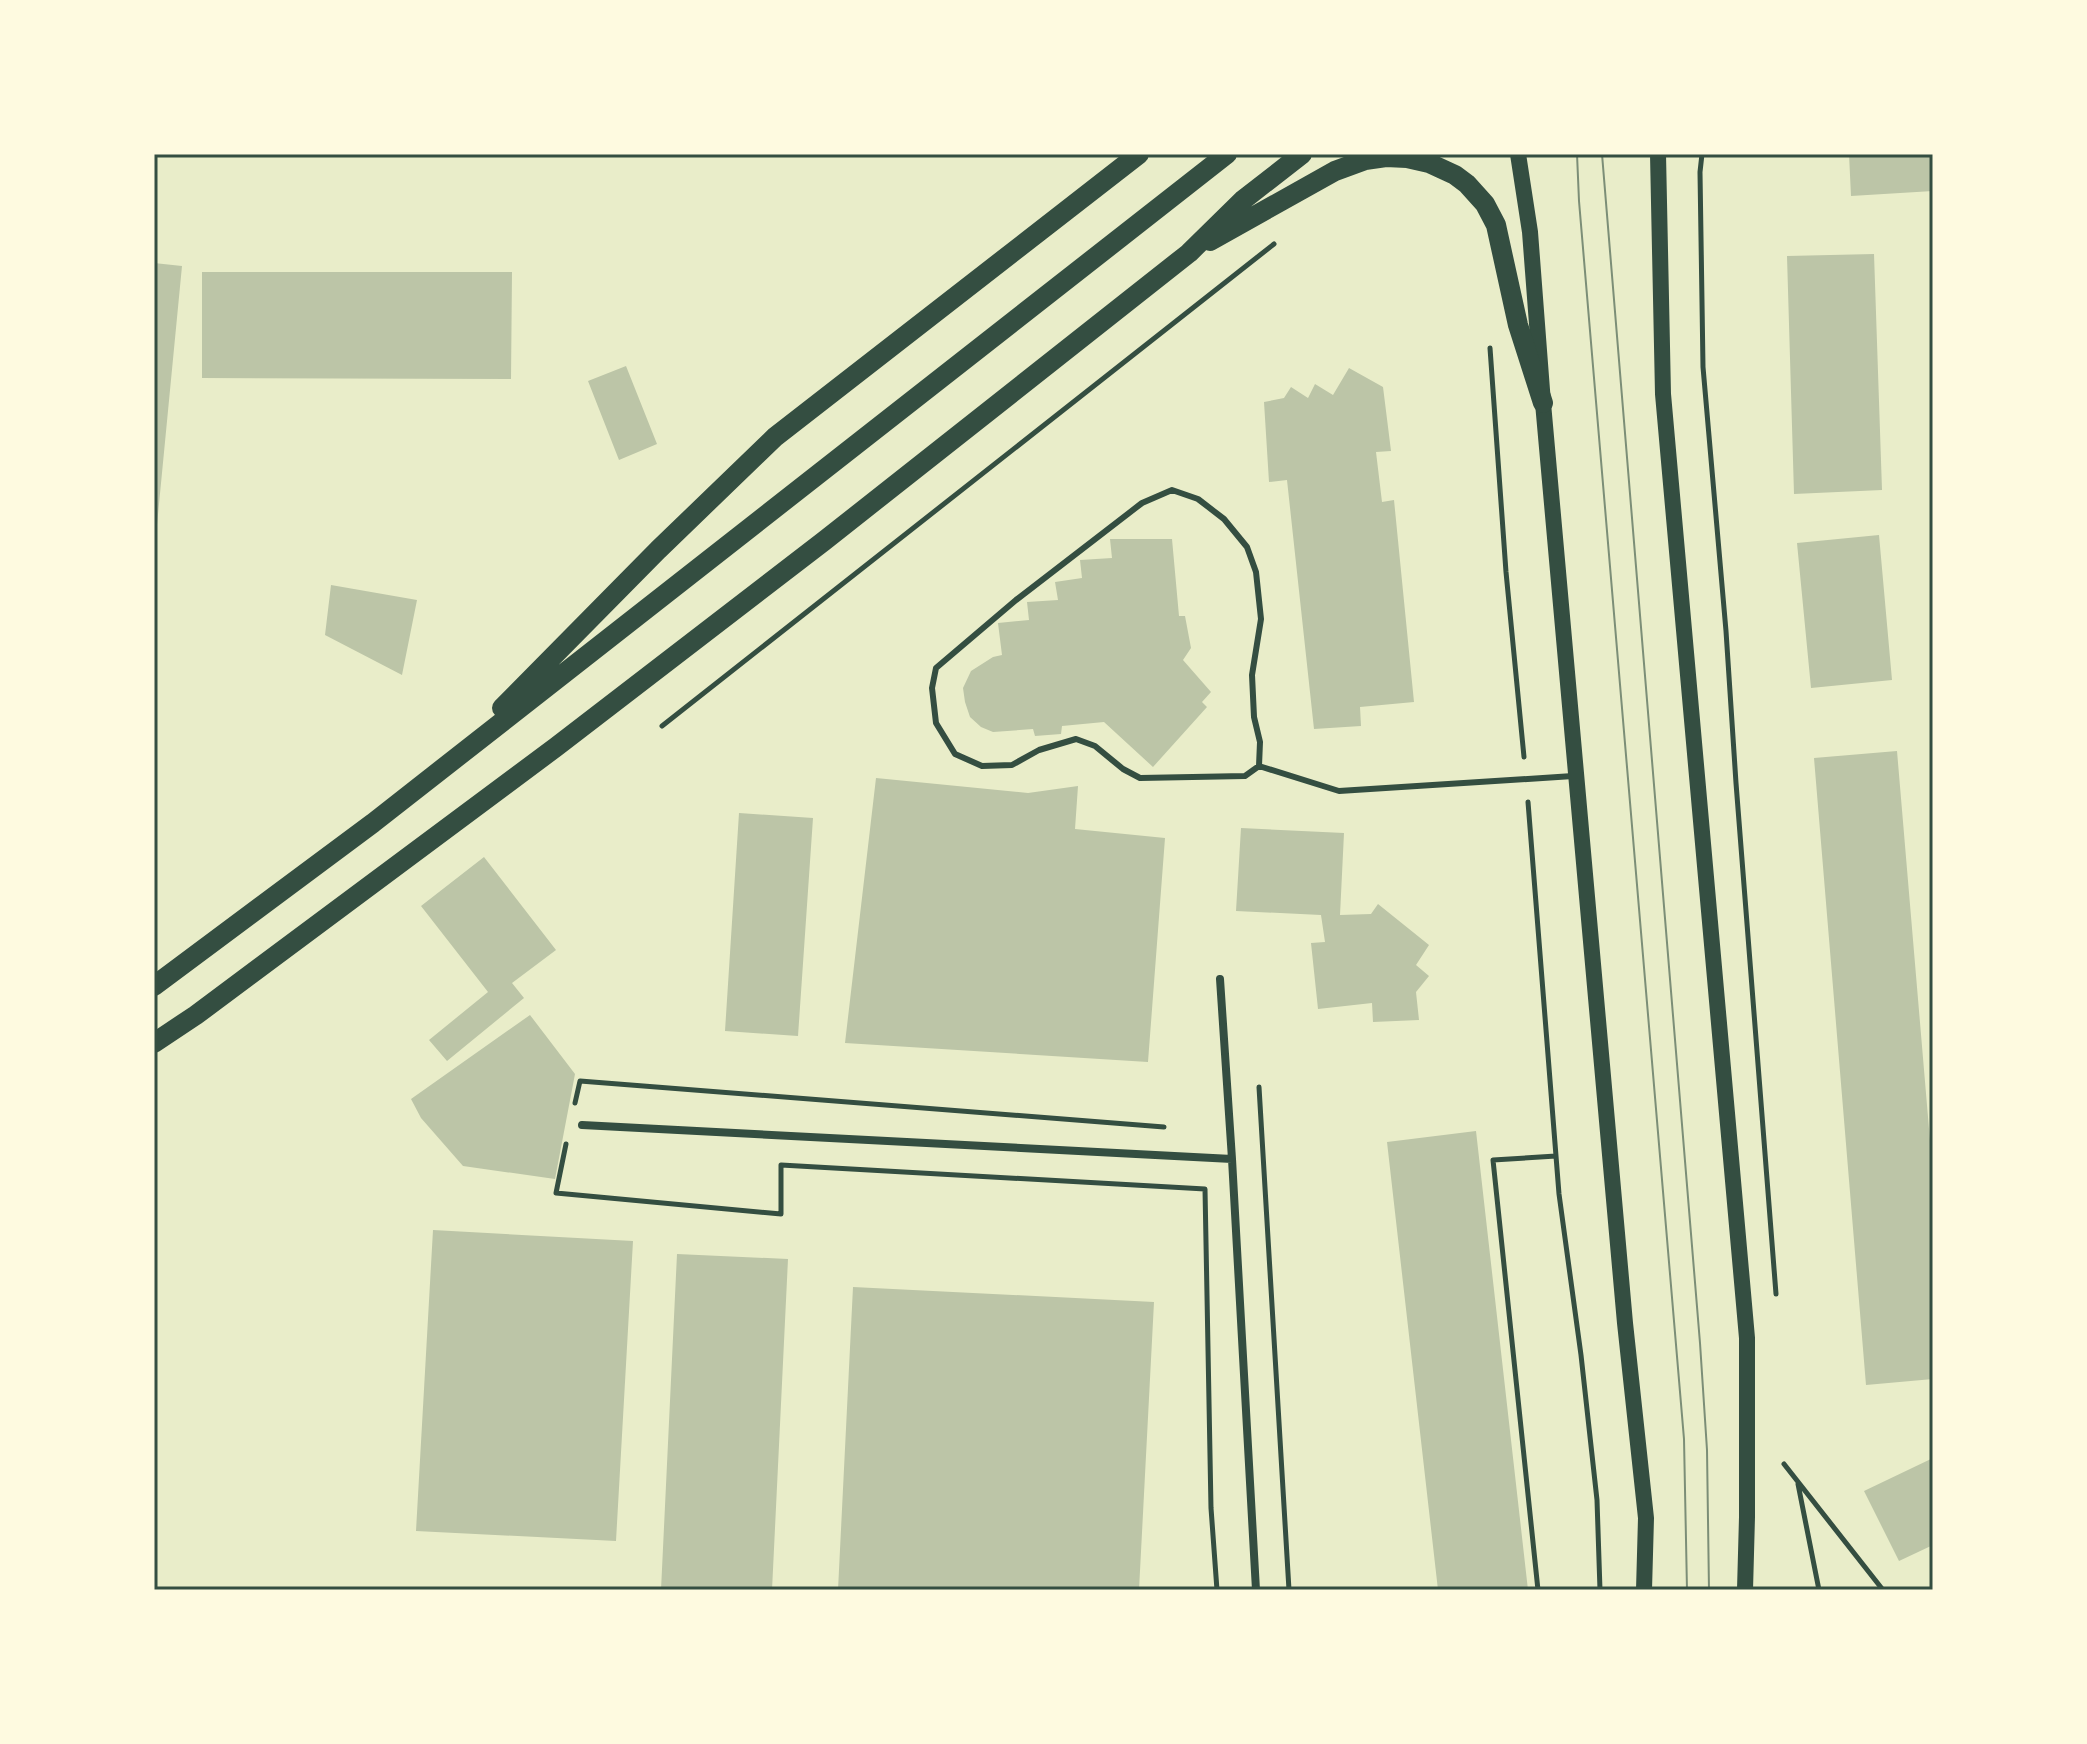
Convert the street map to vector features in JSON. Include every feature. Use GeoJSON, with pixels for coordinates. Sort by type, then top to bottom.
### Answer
{"type":"FeatureCollection","features":[{"type":"Feature","properties":{"kind":"main road"},"geometry":{"type":"LineString","coordinates":[[445,765],[775,437],[1139,154]]}},
{"type":"Feature","properties":{"kind":"main road"},"geometry":{"type":"LineString","coordinates":[[162,981],[373,823],[1227,154]]}},
{"type":"Feature","properties":{"kind":"main road"},"geometry":{"type":"LineString","coordinates":[[154,1043],[556,747],[824,541],[1189,253],[1243,200],[1302,154]]}},
{"type":"Feature","properties":{"kind":"main road"},"geometry":{"type":"LineString","coordinates":[[1518,154],[1530,232],[1625,1323],[1646,1518],[1644,1590]]}},
{"type":"Feature","properties":{"kind":"main road"},"geometry":{"type":"LineString","coordinates":[[1658,154],[1663,394],[1747,1338],[1745,1590]]}},
{"type":"Feature","properties":{"kind":"main road"},"geometry":{"type":"LineString","coordinates":[[1189,253],[1335,171],[1365,160],[1407,158],[1444,169],[1467,184],[1490,212],[1499,236],[1518,325],[1543,403]]}},
{"type":"Feature","properties":{"kind":"street"},"geometry":{"type":"LineString","coordinates":[[1220,979],[1256,1590]]}},
{"type":"Feature","properties":{"kind":"street"},"geometry":{"type":"LineString","coordinates":[[582,1125],[1232,1159]]}},
{"type":"Feature","properties":{"kind":"lane"},"geometry":{"type":"LineString","coordinates":[[1172,490],[1198,499],[1224,519],[1247,547],[1256,572],[1261,619],[1252,675],[1254,717],[1260,742],[1259,766],[1245,776],[1140,778],[1123,769],[1095,746],[1076,739],[1039,750],[1012,765],[982,766],[955,754],[936,723],[932,688],[936,668],[1016,600],[1142,503],[1172,490]]}},
{"type":"Feature","properties":{"kind":"lane"},"geometry":{"type":"LineString","coordinates":[[1259,766],[1339,791],[1576,776]]}},
{"type":"Feature","properties":{"kind":"path"},"geometry":{"type":"LineString","coordinates":[[1702,154],[1703,367],[1777,1303]]}},
{"type":"Feature","properties":{"kind":"path"},"geometry":{"type":"LineString","coordinates":[[662,726],[1280,240]]}},
{"type":"Feature","properties":{"kind":"path"},"geometry":{"type":"LineString","coordinates":[[1490,346],[1559,1194],[1597,1500],[1600,1590]]}},
{"type":"Feature","properties":{"kind":"path"},"geometry":{"type":"LineString","coordinates":[[1259,1087],[1289,1590]]}},
{"type":"Feature","properties":{"kind":"path"},"geometry":{"type":"LineString","coordinates":[[1538,1590],[1493,1160],[1556,1156]]}},
{"type":"Feature","properties":{"kind":"path"},"geometry":{"type":"LineString","coordinates":[[556,1193],[781,1214],[781,1165],[1205,1189],[1211,1508],[1217,1590]]}},
{"type":"Feature","properties":{"kind":"path"},"geometry":{"type":"LineString","coordinates":[[1784,1464],[1883,1590]]}},
{"type":"Feature","properties":{"kind":"path"},"geometry":{"type":"LineString","coordinates":[[1798,1483],[1819,1590]]}},
{"type":"Feature","properties":{"kind":"building"},"geometry":{"type":"Polygon","coordinates":[[[1849,154],[1933,154],[1933,191],[1851,196],[1849,154]]]}},
{"type":"Feature","properties":{"kind":"building"},"geometry":{"type":"Polygon","coordinates":[[[1874,254],[1882,490],[1794,494],[1787,256],[1874,254]]]}},
{"type":"Feature","properties":{"kind":"building"},"geometry":{"type":"Polygon","coordinates":[[[154,263],[182,266],[156,535],[154,535],[154,263]]]}},
{"type":"Feature","properties":{"kind":"building"},"geometry":{"type":"Polygon","coordinates":[[[202,272],[512,272],[511,379],[202,378],[202,272]]]}},
{"type":"Feature","properties":{"kind":"building"},"geometry":{"type":"Polygon","coordinates":[[[626,366],[657,444],[619,460],[588,381],[626,366]]]}},
{"type":"Feature","properties":{"kind":"building"},"geometry":{"type":"Polygon","coordinates":[[[1349,368],[1383,387],[1391,451],[1376,452],[1382,502],[1394,500],[1414,702],[1360,707],[1361,726],[1314,729],[1287,480],[1269,482],[1264,402],[1284,398],[1291,387],[1308,398],[1315,384],[1333,395],[1349,368]]]}},
{"type":"Feature","properties":{"kind":"building"},"geometry":{"type":"Polygon","coordinates":[[[1879,535],[1892,680],[1811,688],[1797,543],[1879,535]]]}},
{"type":"Feature","properties":{"kind":"building"},"geometry":{"type":"Polygon","coordinates":[[[1110,539],[1172,539],[1179,616],[1185,616],[1191,648],[1183,660],[1211,692],[1202,702],[1207,707],[1153,767],[1104,722],[1062,726],[1061,734],[1035,736],[1033,729],[993,732],[970,717],[965,702],[963,688],[971,671],[1002,655],[998,623],[1029,620],[1027,602],[1058,600],[1055,582],[1082,578],[1080,560],[1112,558],[1110,539]]]}},
{"type":"Feature","properties":{"kind":"building"},"geometry":{"type":"Polygon","coordinates":[[[331,585],[417,600],[402,675],[325,635],[331,585]]]}},
{"type":"Feature","properties":{"kind":"building"},"geometry":{"type":"Polygon","coordinates":[[[1897,751],[1933,1176],[1933,1379],[1866,1385],[1814,758],[1897,751]]]}},
{"type":"Feature","properties":{"kind":"building"},"geometry":{"type":"Polygon","coordinates":[[[876,778],[1028,793],[1078,786],[1075,829],[1165,838],[1148,1062],[845,1043],[876,778]]]}},
{"type":"Feature","properties":{"kind":"building"},"geometry":{"type":"Polygon","coordinates":[[[739,813],[813,818],[798,1036],[725,1031],[739,813]]]}},
{"type":"Feature","properties":{"kind":"building"},"geometry":{"type":"Polygon","coordinates":[[[1241,828],[1344,833],[1340,915],[1371,914],[1378,904],[1429,945],[1416,965],[1429,976],[1416,992],[1419,1020],[1373,1022],[1372,1003],[1318,1009],[1311,943],[1325,942],[1321,915],[1236,911],[1241,828]]]}},
{"type":"Feature","properties":{"kind":"building"},"geometry":{"type":"Polygon","coordinates":[[[484,857],[556,950],[512,983],[524,998],[447,1061],[429,1040],[488,992],[421,906],[484,857]]]}},
{"type":"Feature","properties":{"kind":"building"},"geometry":{"type":"Polygon","coordinates":[[[530,1015],[575,1074],[555,1179],[463,1166],[421,1118],[411,1099],[530,1015]]]}},
{"type":"Feature","properties":{"kind":"building"},"geometry":{"type":"Polygon","coordinates":[[[1476,1131],[1528,1590],[1438,1590],[1387,1142],[1476,1131]]]}},
{"type":"Feature","properties":{"kind":"building"},"geometry":{"type":"Polygon","coordinates":[[[433,1230],[633,1241],[616,1541],[416,1531],[433,1230]]]}},
{"type":"Feature","properties":{"kind":"building"},"geometry":{"type":"Polygon","coordinates":[[[677,1254],[788,1259],[772,1590],[661,1590],[677,1254]]]}},
{"type":"Feature","properties":{"kind":"building"},"geometry":{"type":"Polygon","coordinates":[[[853,1287],[1154,1302],[1139,1590],[838,1590],[853,1287]]]}},
{"type":"Feature","properties":{"kind":"building"},"geometry":{"type":"Polygon","coordinates":[[[1933,1458],[1933,1545],[1899,1561],[1864,1491],[1933,1458]]]}},
{"type":"Feature","properties":{"kind":"tram line"},"geometry":{"type":"LineString","coordinates":[[1577,154],[1684,1439],[1687,1590]]}},
{"type":"Feature","properties":{"kind":"tram line"},"geometry":{"type":"LineString","coordinates":[[1602,154],[1700,1343],[1707,1450],[1709,1590]]}}]}
